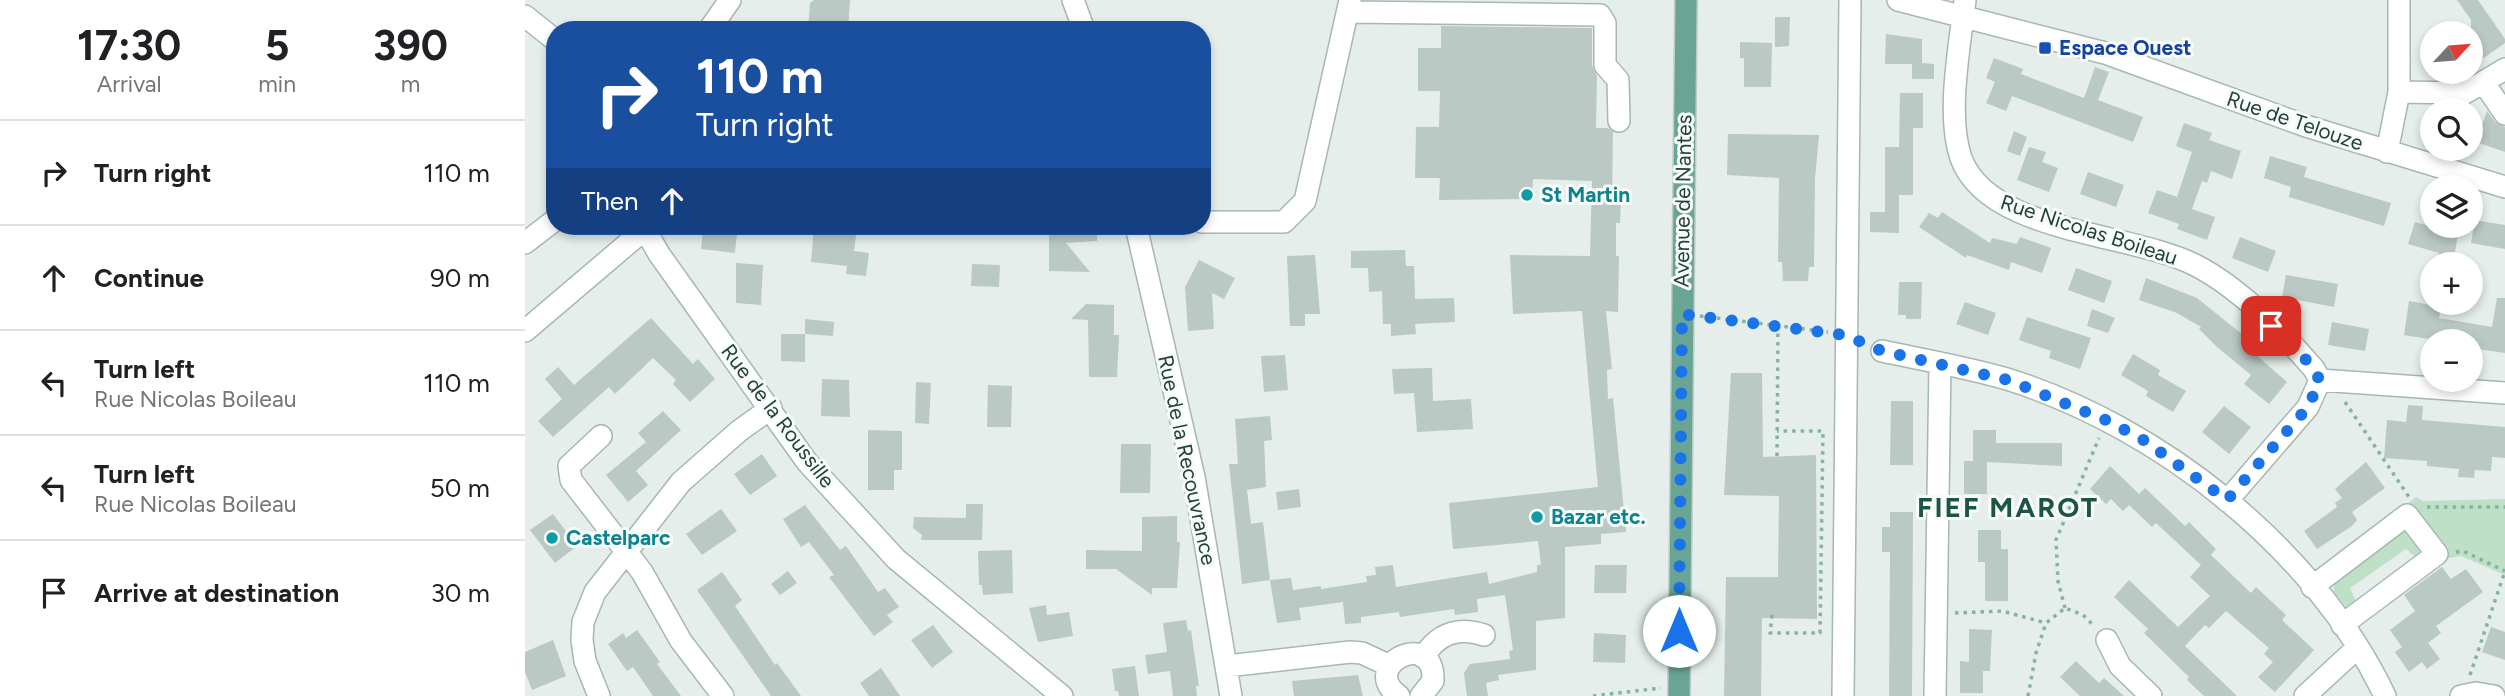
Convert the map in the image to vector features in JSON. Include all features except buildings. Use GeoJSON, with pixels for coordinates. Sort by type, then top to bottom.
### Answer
{"type":"FeatureCollection","features":[{"type":"Feature","properties":{"kind":"main road","name":"Avenue de Nantes"},"geometry":{"type":"LineString","coordinates":[[1679,691],[1686,0]]}},
{"type":"Feature","properties":{"kind":"street"},"geometry":{"type":"LineString","coordinates":[[715,21],[730,0]]}},
{"type":"Feature","properties":{"kind":"street"},"geometry":{"type":"LineString","coordinates":[[1073,0],[1081,21]]}},
{"type":"Feature","properties":{"kind":"street"},"geometry":{"type":"LineString","coordinates":[[1843,696],[1850,0]]}},
{"type":"Feature","properties":{"kind":"street","name":"Rue de Telouze"},"geometry":{"type":"LineString","coordinates":[[1898,0],[1962,10],[2065,35],[2087,48],[2387,152],[2505,187]]}},
{"type":"Feature","properties":{"kind":"street"},"geometry":{"type":"LineString","coordinates":[[2387,152],[2399,92],[2399,0]]}},
{"type":"Feature","properties":{"kind":"street"},"geometry":{"type":"LineString","coordinates":[[1211,222],[1268,225],[1284,222],[1305,201],[1349,6],[1600,15],[1605,23],[1605,65],[1618,80],[1619,121]]}},
{"type":"Feature","properties":{"kind":"street","name":"Rue Nicolas Boileau"},"geometry":{"type":"LineString","coordinates":[[1962,10],[1957,61],[1956,140],[1969,175],[1986,195],[2012,210],[2155,251],[2211,274],[2304,357],[2320,380]]}},
{"type":"Feature","properties":{"kind":"street"},"geometry":{"type":"LineString","coordinates":[[525,16],[546,33]]}},
{"type":"Feature","properties":{"kind":"street"},"geometry":{"type":"LineString","coordinates":[[2399,92],[2458,94],[2484,83],[2505,68]]}},
{"type":"Feature","properties":{"kind":"street"},"geometry":{"type":"LineString","coordinates":[[2484,83],[2505,114]]}},
{"type":"Feature","properties":{"kind":"street"},"geometry":{"type":"LineString","coordinates":[[525,243],[546,227]]}},
{"type":"Feature","properties":{"kind":"street"},"geometry":{"type":"LineString","coordinates":[[525,331],[636,235]]}},
{"type":"Feature","properties":{"kind":"street","name":"Rue de la Roussille"},"geometry":{"type":"LineString","coordinates":[[648,235],[807,462],[896,559],[1062,696]]}},
{"type":"Feature","properties":{"kind":"street","name":"Rue de la Recouvrance"},"geometry":{"type":"LineString","coordinates":[[1138,235],[1194,477],[1231,696]]}},
{"type":"Feature","properties":{"kind":"street"},"geometry":{"type":"LineString","coordinates":[[1882,351],[2008,380],[2108,421],[2142,439],[2227,500],[2274,544],[2342,625],[2385,696]]}},
{"type":"Feature","properties":{"kind":"street"},"geometry":{"type":"LineString","coordinates":[[1935,696],[1934,614],[1940,364]]}},
{"type":"Feature","properties":{"kind":"street"},"geometry":{"type":"LineString","coordinates":[[2227,500],[2308,407],[2320,380],[2505,393]]}},
{"type":"Feature","properties":{"kind":"street"},"geometry":{"type":"LineString","coordinates":[[599,696],[585,661],[583,622],[595,592],[681,482],[739,430],[771,408]]}},
{"type":"Feature","properties":{"kind":"street"},"geometry":{"type":"LineString","coordinates":[[601,436],[574,460],[569,473],[656,594],[690,655],[723,696]]}},
{"type":"Feature","properties":{"kind":"street"},"geometry":{"type":"LineString","coordinates":[[2312,587],[2407,515],[2437,554],[2342,625]]}},
{"type":"Feature","properties":{"kind":"street"},"geometry":{"type":"LineString","coordinates":[[1423,657],[1436,640],[1448,633],[1470,630],[1484,635]]}},
{"type":"Feature","properties":{"kind":"street"},"geometry":{"type":"LineString","coordinates":[[2107,640],[2120,666],[2151,696]]}},
{"type":"Feature","properties":{"kind":"street"},"geometry":{"type":"LineString","coordinates":[[2305,696],[2357,648]]}},
{"type":"Feature","properties":{"kind":"street"},"geometry":{"type":"LineString","coordinates":[[1227,666],[1350,652],[1361,653],[1390,666]]}},
{"type":"Feature","properties":{"kind":"street"},"geometry":{"type":"LineString","coordinates":[[1390,666],[1408,653],[1423,657],[1433,674],[1426,695]]}},
{"type":"Feature","properties":{"kind":"street"},"geometry":{"type":"LineString","coordinates":[[1390,666],[1390,686],[1399,696]]}},
{"type":"Feature","properties":{"kind":"street"},"geometry":{"type":"LineString","coordinates":[[2463,695],[2494,696]]}},
{"type":"Feature","properties":{"kind":"path"},"geometry":{"type":"LineString","coordinates":[[1682,314],[1778,324],[1845,335]]}},
{"type":"Feature","properties":{"kind":"path"},"geometry":{"type":"LineString","coordinates":[[1777,456],[1778,324]]}},
{"type":"Feature","properties":{"kind":"path"},"geometry":{"type":"LineString","coordinates":[[2320,380],[2341,395],[2351,416],[2412,501],[2407,515]]}},
{"type":"Feature","properties":{"kind":"path"},"geometry":{"type":"LineString","coordinates":[[2065,608],[2057,581],[2056,540],[2108,421]]}},
{"type":"Feature","properties":{"kind":"path"},"geometry":{"type":"LineString","coordinates":[[1772,615],[1770,633],[1820,633],[1823,431],[1777,431]]}},
{"type":"Feature","properties":{"kind":"path"},"geometry":{"type":"LineString","coordinates":[[2407,515],[2434,507],[2505,507]]}},
{"type":"Feature","properties":{"kind":"path"},"geometry":{"type":"LineString","coordinates":[[2437,554],[2463,551],[2505,571],[2463,695]]}},
{"type":"Feature","properties":{"kind":"path"},"geometry":{"type":"LineString","coordinates":[[2028,696],[2036,653],[2046,623],[2065,608]]}},
{"type":"Feature","properties":{"kind":"path"},"geometry":{"type":"LineString","coordinates":[[2065,608],[2083,615],[2107,640]]}},
{"type":"Feature","properties":{"kind":"path"},"geometry":{"type":"LineString","coordinates":[[1934,614],[2003,611],[2046,623]]}},
{"type":"Feature","properties":{"kind":"path"},"geometry":{"type":"LineString","coordinates":[[1593,696],[1679,691]]}},
{"type":"Feature","properties":{"kind":"green space"},"geometry":{"type":"Polygon","coordinates":[[[2416,497],[2423,501],[2505,499],[2505,575],[2461,556],[2449,558],[2405,506],[2416,497]]]}},
{"type":"Feature","properties":{"kind":"green space"},"geometry":{"type":"Polygon","coordinates":[[[2403,526],[2427,551],[2418,559],[2406,549],[2350,588],[2356,601],[2348,609],[2334,592],[2334,581],[2403,526]]]}},
{"type":"Feature","properties":{"kind":"place","name":"Espace Ouest"},"geometry":{"type":"Point","coordinates":[2045,48]}},
{"type":"Feature","properties":{"kind":"place","name":"St Martin"},"geometry":{"type":"Point","coordinates":[1527,195]}},
{"type":"Feature","properties":{"kind":"place","name":"Bazar etc."},"geometry":{"type":"Point","coordinates":[1537,517]}},
{"type":"Feature","properties":{"kind":"place","name":"Castelparc"},"geometry":{"type":"Point","coordinates":[552,538]}},
{"type":"Feature","properties":{"kind":"district","name":"FIEF MAROT"},"geometry":{"type":"Point","coordinates":[2008,507]}},
{"type":"Feature","properties":{"kind":"route"},"geometry":{"type":"LineString","coordinates":[[1679,631],[1682,314],[1778,324],[1845,335],[1882,351],[2008,380],[2108,421],[2142,439],[2227,500],[2308,407],[2318,391],[2320,380],[2314,369],[2271,326]]}}]}
